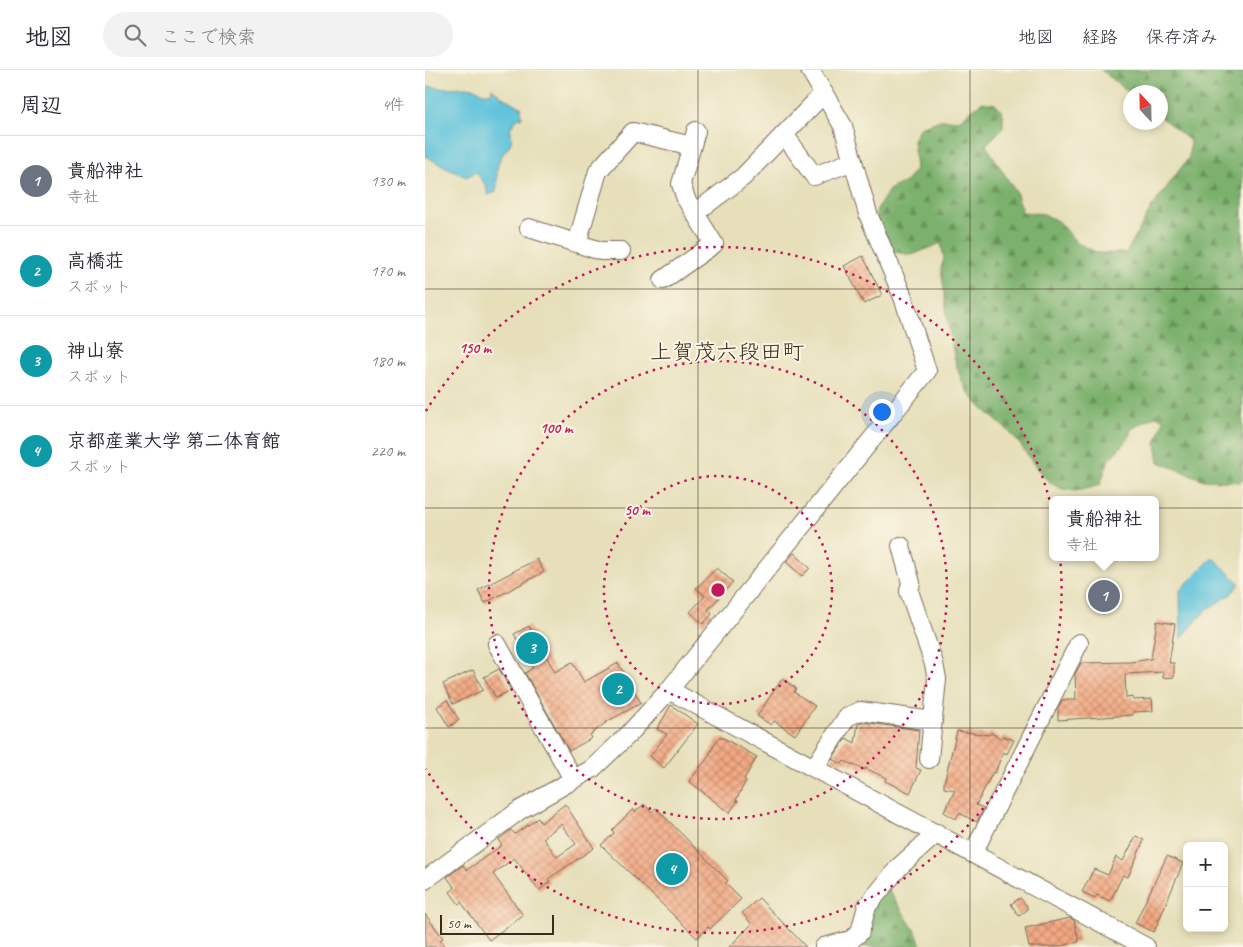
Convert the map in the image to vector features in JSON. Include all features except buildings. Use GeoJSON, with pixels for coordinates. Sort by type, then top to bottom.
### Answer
{"type":"FeatureCollection","features":[{"type":"Feature","properties":{"kind":"street"},"geometry":{"type":"LineString","coordinates":[[425,880],[520,810],[599,762],[628,735],[669,690],[927,371],[903,297],[868,214],[843,126],[811,70]]}},
{"type":"Feature","properties":{"kind":"street"},"geometry":{"type":"LineString","coordinates":[[695,213],[743,177],[824,93]]}},
{"type":"Feature","properties":{"kind":"street"},"geometry":{"type":"LineString","coordinates":[[577,243],[598,171],[633,132],[694,138],[681,184],[686,199],[714,244],[663,280]]}},
{"type":"Feature","properties":{"kind":"street"},"geometry":{"type":"LineString","coordinates":[[785,134],[814,176],[853,161]]}},
{"type":"Feature","properties":{"kind":"street"},"geometry":{"type":"LineString","coordinates":[[529,228],[601,251],[621,251]]}},
{"type":"Feature","properties":{"kind":"street"},"geometry":{"type":"LineString","coordinates":[[901,546],[911,583],[909,591],[937,678],[929,759]]}},
{"type":"Feature","properties":{"kind":"street"},"geometry":{"type":"LineString","coordinates":[[973,853],[1079,643]]}},
{"type":"Feature","properties":{"kind":"street"},"geometry":{"type":"LineString","coordinates":[[497,644],[573,779]]}},
{"type":"Feature","properties":{"kind":"street"},"geometry":{"type":"LineString","coordinates":[[669,690],[1147,947]]}},
{"type":"Feature","properties":{"kind":"street"},"geometry":{"type":"LineString","coordinates":[[813,768],[847,717],[860,711],[933,721]]}},
{"type":"Feature","properties":{"kind":"street"},"geometry":{"type":"LineString","coordinates":[[824,947],[851,940],[860,932],[867,906],[899,867],[937,833]]}},
{"type":"Feature","properties":{"kind":"green space"},"geometry":{"type":"Polygon","coordinates":[[[1101,70],[1243,70],[1243,480],[1241,482],[1204,480],[1159,462],[1156,443],[1164,419],[1155,416],[1131,429],[1128,440],[1109,459],[1100,485],[1074,491],[1054,485],[1039,471],[1014,437],[973,398],[962,380],[950,333],[941,269],[944,258],[941,243],[912,255],[894,252],[881,235],[875,220],[877,209],[889,190],[907,181],[916,169],[913,140],[920,127],[941,120],[959,120],[982,102],[995,104],[1003,113],[1003,128],[986,145],[1017,194],[1022,212],[1044,214],[1059,222],[1077,243],[1098,253],[1126,253],[1152,207],[1189,157],[1190,141],[1168,123],[1168,85],[1123,85],[1123,87],[1101,70]]]}},
{"type":"Feature","properties":{"kind":"green space"},"geometry":{"type":"Polygon","coordinates":[[[886,886],[918,936],[921,947],[833,947],[840,945],[886,886]]]}},
{"type":"Feature","properties":{"kind":"water"},"geometry":{"type":"Polygon","coordinates":[[[429,86],[442,88],[470,87],[483,93],[491,93],[492,88],[502,97],[521,107],[522,117],[516,120],[510,128],[510,144],[498,164],[496,192],[488,195],[486,186],[476,172],[466,177],[425,156],[425,92],[429,86]]]}},
{"type":"Feature","properties":{"kind":"water"},"geometry":{"type":"Polygon","coordinates":[[[1213,557],[1240,584],[1230,595],[1206,610],[1181,639],[1180,590],[1213,557]]]}},
{"type":"Feature","properties":{"kind":"place","name":"貴船神社"},"geometry":{"type":"Point","coordinates":[1104,596]}},
{"type":"Feature","properties":{"kind":"place","name":"神山寮"},"geometry":{"type":"Point","coordinates":[532,648]}},
{"type":"Feature","properties":{"kind":"place","name":"高橋荘"},"geometry":{"type":"Point","coordinates":[618,689]}},
{"type":"Feature","properties":{"kind":"place","name":"京都産業大学 第二体育館"},"geometry":{"type":"Point","coordinates":[672,869]}},
{"type":"Feature","properties":{"kind":"district","name":"上賀茂六段田町"},"geometry":{"type":"Point","coordinates":[727,351]}}]}
